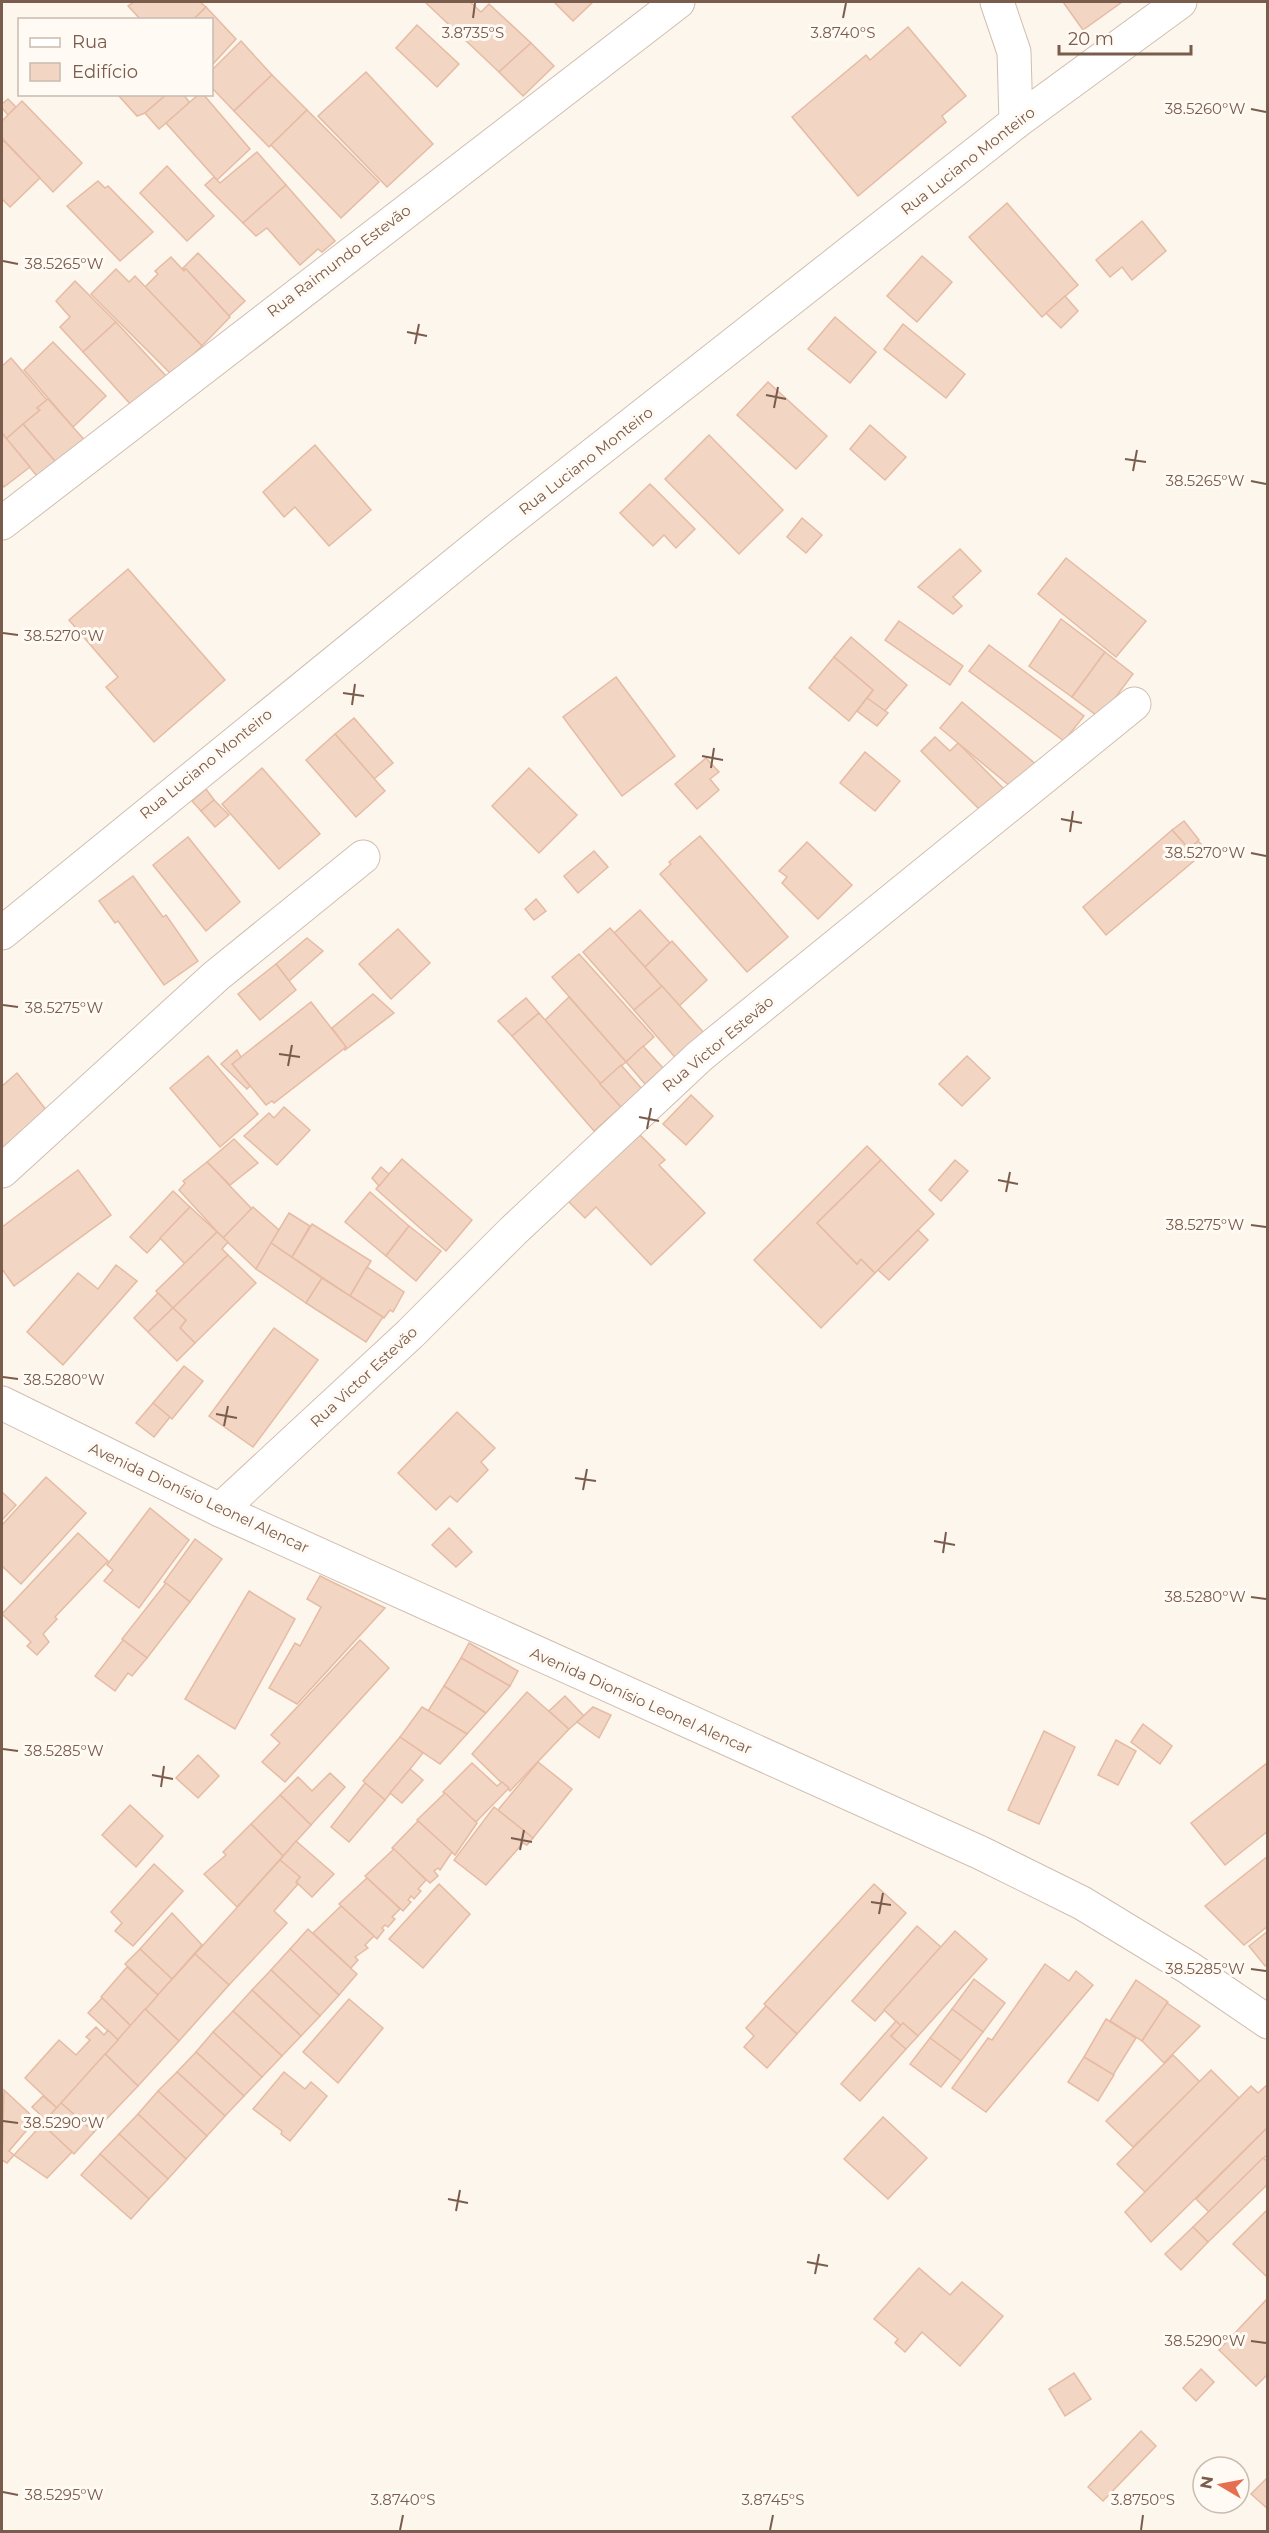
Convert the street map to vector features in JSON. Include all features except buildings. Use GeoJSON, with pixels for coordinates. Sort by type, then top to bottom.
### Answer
{"type":"FeatureCollection","features":[{"type":"Feature","properties":{"kind":"street","name":"Rua Raimundo Estevão"},"geometry":{"type":"LineString","coordinates":[[2,523],[678,2]]}},
{"type":"Feature","properties":{"kind":"street"},"geometry":{"type":"LineString","coordinates":[[997,2],[1014,52],[1016,122]]}},
{"type":"Feature","properties":{"kind":"street","name":"Rua Luciano Monteiro"},"geometry":{"type":"LineString","coordinates":[[2,933],[340,655],[1016,122],[1180,2]]}},
{"type":"Feature","properties":{"kind":"street","name":"Rua Victor Estevão"},"geometry":{"type":"LineString","coordinates":[[220,1510],[410,1334],[513,1231],[700,1056],[1134,704]]}},
{"type":"Feature","properties":{"kind":"street"},"geometry":{"type":"LineString","coordinates":[[2,1171],[216,976],[363,857]]}},
{"type":"Feature","properties":{"kind":"street","name":"Avenida Dionísio Leonel Alencar"},"geometry":{"type":"LineString","coordinates":[[3,1407],[220,1510],[1001,1863],[1082,1903],[1189,1968],[1268,2022]]}}]}
